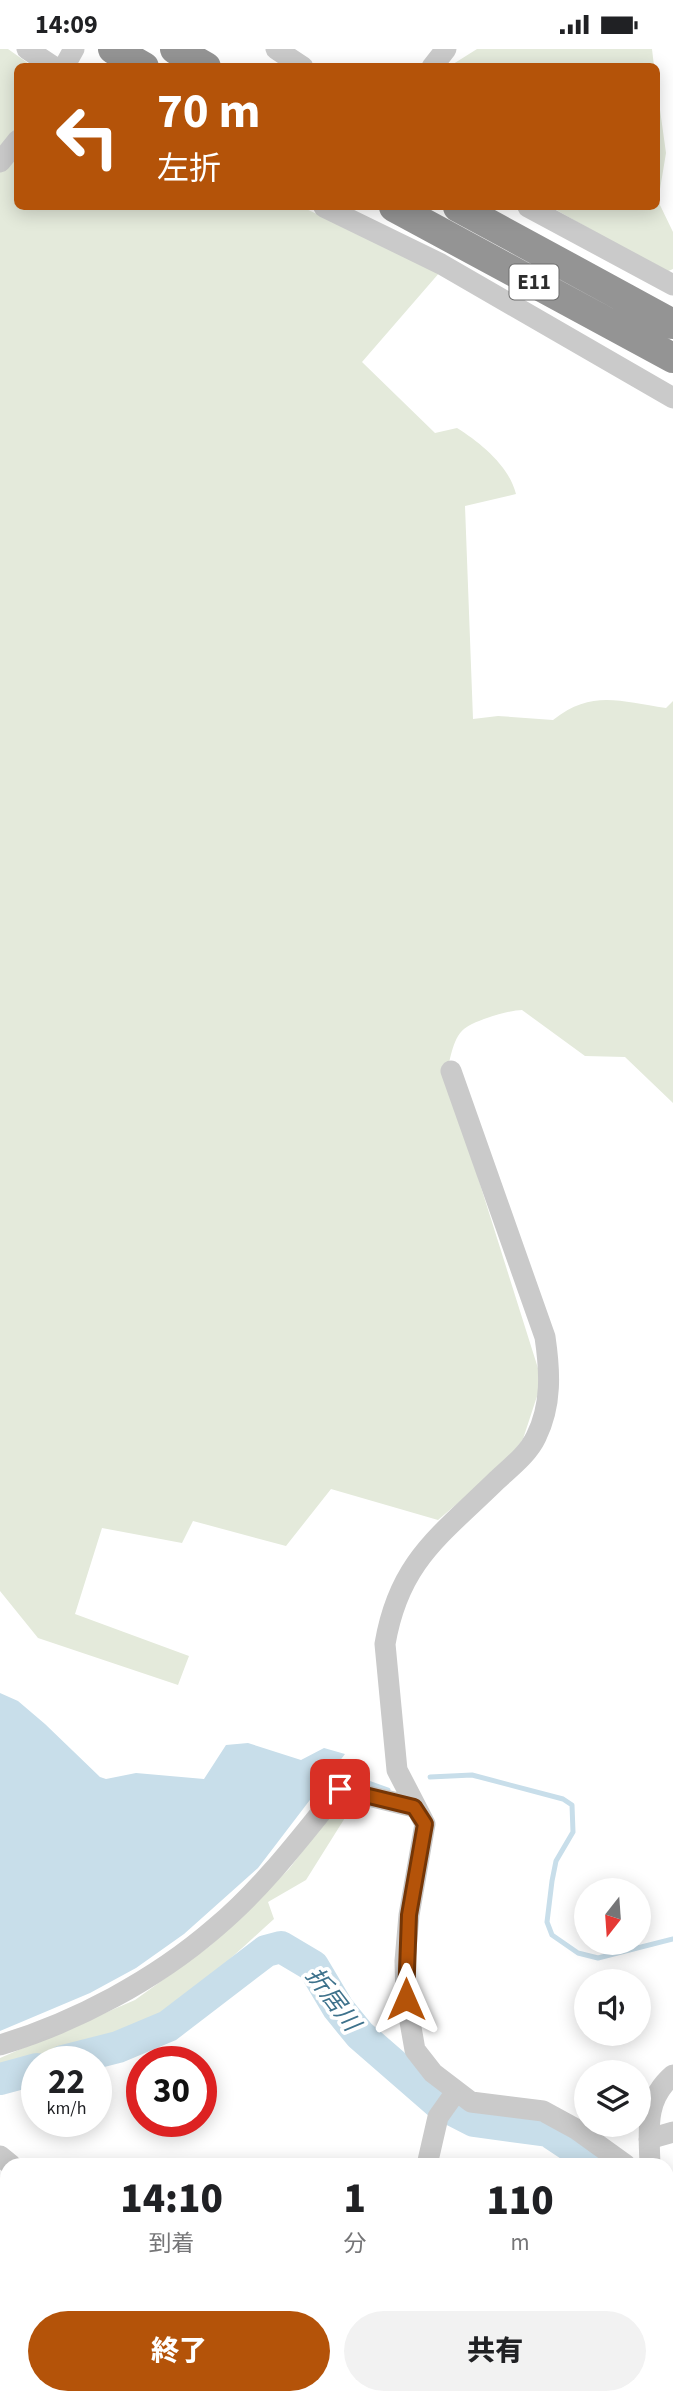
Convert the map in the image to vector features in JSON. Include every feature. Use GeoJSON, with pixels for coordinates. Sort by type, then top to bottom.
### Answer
{"type":"FeatureCollection","features":[{"type":"Feature","properties":{"kind":"highway"},"geometry":{"type":"LineString","coordinates":[[113,49],[137,63]]}},
{"type":"Feature","properties":{"kind":"highway"},"geometry":{"type":"LineString","coordinates":[[175,49],[199,63]]}},
{"type":"Feature","properties":{"kind":"highway","name":"E11"},"geometry":{"type":"LineString","coordinates":[[400,210],[673,358]]}},
{"type":"Feature","properties":{"kind":"highway","name":"E11"},"geometry":{"type":"LineString","coordinates":[[464,210],[673,324]]}},
{"type":"Feature","properties":{"kind":"street"},"geometry":{"type":"LineString","coordinates":[[27,49],[65,61]]}},
{"type":"Feature","properties":{"kind":"street"},"geometry":{"type":"LineString","coordinates":[[276,49],[297,63]]}},
{"type":"Feature","properties":{"kind":"street"},"geometry":{"type":"LineString","coordinates":[[435,63],[446,49]]}},
{"type":"Feature","properties":{"kind":"street"},"geometry":{"type":"LineString","coordinates":[[0,162],[14,145]]}},
{"type":"Feature","properties":{"kind":"street"},"geometry":{"type":"LineString","coordinates":[[330,210],[441,264],[673,398]]}},
{"type":"Feature","properties":{"kind":"street"},"geometry":{"type":"LineString","coordinates":[[534,210],[673,285]]}},
{"type":"Feature","properties":{"kind":"street"},"geometry":{"type":"LineString","coordinates":[[429,2158],[447,2103],[415,2050],[409,2027],[405,1961],[409,1915],[425,1824],[397,1770],[385,1644],[402,1583],[420,1555],[528,1450],[542,1420],[550,1373],[545,1337],[451,1071]]}},
{"type":"Feature","properties":{"kind":"street"},"geometry":{"type":"LineString","coordinates":[[0,2045],[31,2036],[111,1997],[215,1929],[278,1865],[340,1789],[414,1807]]}},
{"type":"Feature","properties":{"kind":"street"},"geometry":{"type":"LineString","coordinates":[[650,2158],[652,2100],[661,2085],[673,2075]]}},
{"type":"Feature","properties":{"kind":"street"},"geometry":{"type":"LineString","coordinates":[[447,2103],[543,2111],[576,2129],[616,2158]]}},
{"type":"Feature","properties":{"kind":"street"},"geometry":{"type":"LineString","coordinates":[[649,2139],[673,2132]]}},
{"type":"Feature","properties":{"kind":"green space"},"geometry":{"type":"Polygon","coordinates":[[[0,49],[8,49],[28,63],[14,63],[14,210],[308,210],[440,272],[362,362],[435,433],[457,428],[484,448],[501,465],[516,494],[465,506],[473,719],[498,716],[553,720],[567,710],[594,701],[621,701],[666,708],[673,701],[673,1103],[625,1057],[585,1056],[522,1010],[491,1017],[460,1033],[446,1076],[542,1381],[523,1439],[506,1462],[438,1520],[331,1489],[286,1546],[193,1521],[182,1543],[102,1528],[75,1614],[189,1656],[178,1685],[38,1638],[0,1591],[0,49]]]}},
{"type":"Feature","properties":{"kind":"green space"},"geometry":{"type":"Polygon","coordinates":[[[477,49],[652,49],[654,63],[455,63],[477,49]]]}},
{"type":"Feature","properties":{"kind":"green space"},"geometry":{"type":"Polygon","coordinates":[[[660,110],[666,153],[660,189],[660,110]]]}},
{"type":"Feature","properties":{"kind":"green space"},"geometry":{"type":"Polygon","coordinates":[[[660,205],[673,232],[673,269],[666,272],[556,210],[660,210],[660,205]]]}},
{"type":"Feature","properties":{"kind":"green space"},"geometry":{"type":"Polygon","coordinates":[[[341,1801],[353,1805],[306,1880],[268,1902],[274,1919],[186,1996],[154,2018],[118,2035],[82,2046],[28,2046],[135,2000],[210,1946],[289,1869],[341,1801]]]}},
{"type":"Feature","properties":{"kind":"green space"},"geometry":{"type":"Polygon","coordinates":[[[21,2049],[21,2062],[0,2067],[0,2058],[21,2049]]]}},
{"type":"Feature","properties":{"kind":"water"},"geometry":{"type":"Polygon","coordinates":[[[0,1693],[18,1701],[100,1777],[106,1779],[136,1773],[204,1779],[226,1745],[248,1743],[301,1760],[324,1748],[345,1754],[258,1868],[184,1934],[136,1968],[90,1993],[0,2031],[0,1693]]]}},
{"type":"Feature","properties":{"kind":"waterway"},"geometry":{"type":"LineString","coordinates":[[335,1759],[357,1779],[388,1790]]}},
{"type":"Feature","properties":{"kind":"waterway"},"geometry":{"type":"LineString","coordinates":[[430,1777],[472,1775],[563,1799],[572,1805],[573,1832],[556,1861],[547,1922],[552,1935],[578,1953],[598,1958],[673,1939]]}},
{"type":"Feature","properties":{"kind":"waterway","name":"折居川"},"geometry":{"type":"LineString","coordinates":[[112,2049],[168,2026],[266,1951],[281,1947],[313,1966],[338,2008],[360,2035],[437,2102],[474,2121],[548,2131],[588,2158]]}},
{"type":"Feature","properties":{"kind":"waterway","name":"折居川"},"geometry":{"type":"LineString","coordinates":[[0,2079],[21,2073]]}},
{"type":"Feature","properties":{"kind":"route"},"geometry":{"type":"LineString","coordinates":[[340,1789],[414,1807],[425,1824],[413,1905],[409,1915],[405,1961],[406,1999]]}}]}
